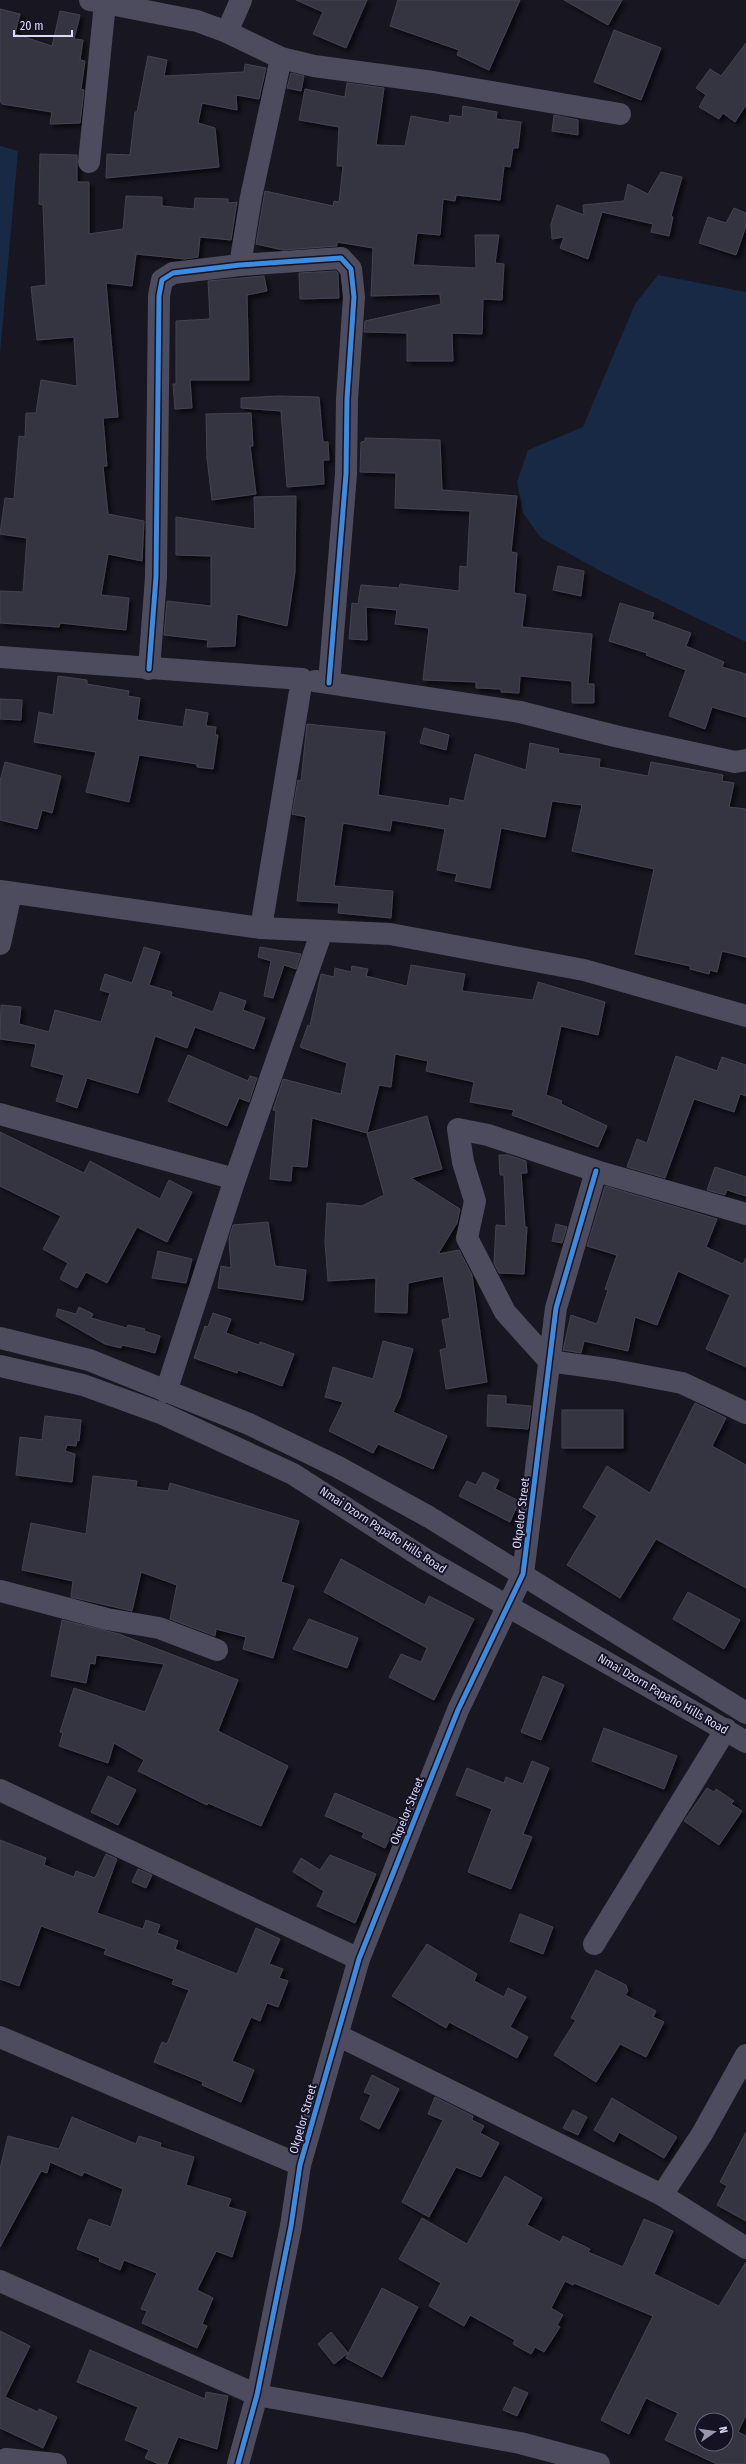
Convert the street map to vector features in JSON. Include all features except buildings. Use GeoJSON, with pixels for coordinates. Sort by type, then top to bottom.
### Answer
{"type":"FeatureCollection","features":[{"type":"Feature","properties":{"kind":"street"},"geometry":{"type":"LineString","coordinates":[[228,32],[241,0]]}},
{"type":"Feature","properties":{"kind":"street"},"geometry":{"type":"LineString","coordinates":[[90,162],[98,2],[197,21],[228,32],[281,58],[342,71],[433,82],[620,114]]}},
{"type":"Feature","properties":{"kind":"street"},"geometry":{"type":"LineString","coordinates":[[240,265],[251,197],[281,58]]}},
{"type":"Feature","properties":{"kind":"street"},"geometry":{"type":"LineString","coordinates":[[149,669],[156,577],[159,296],[162,280],[173,273],[240,265],[341,258],[351,269],[354,297],[347,399],[346,474],[329,683]]}},
{"type":"Feature","properties":{"kind":"street"},"geometry":{"type":"LineString","coordinates":[[0,657],[302,679],[520,712],[615,736],[735,762],[746,760]]}},
{"type":"Feature","properties":{"kind":"street"},"geometry":{"type":"LineString","coordinates":[[261,928],[302,679]]}},
{"type":"Feature","properties":{"kind":"street"},"geometry":{"type":"LineString","coordinates":[[0,944],[6,892],[261,928],[390,934],[584,970],[746,1016]]}},
{"type":"Feature","properties":{"kind":"street"},"geometry":{"type":"LineString","coordinates":[[166,1392],[235,1179],[322,932]]}},
{"type":"Feature","properties":{"kind":"street"},"geometry":{"type":"LineString","coordinates":[[0,1114],[235,1179]]}},
{"type":"Feature","properties":{"kind":"street"},"geometry":{"type":"LineString","coordinates":[[746,1214],[596,1171],[488,1135],[458,1129],[463,1162],[475,1201],[467,1238],[505,1312],[549,1361],[682,1384],[746,1412]]}},
{"type":"Feature","properties":{"kind":"street","name":"Okpelor Street"},"geometry":{"type":"LineString","coordinates":[[238,2464],[257,2395],[291,2226],[300,2165],[359,1959],[458,1710],[523,1574],[556,1308],[596,1171]]}},
{"type":"Feature","properties":{"kind":"street"},"geometry":{"type":"LineString","coordinates":[[0,1338],[89,1360],[249,1424],[338,1467],[428,1517],[523,1574],[746,1713]]}},
{"type":"Feature","properties":{"kind":"street","name":"Nmai Dzorn Papafio Hills Road"},"geometry":{"type":"LineString","coordinates":[[0,1366],[83,1386],[163,1414],[293,1474],[425,1559],[726,1729],[746,1742]]}},
{"type":"Feature","properties":{"kind":"street"},"geometry":{"type":"LineString","coordinates":[[0,1591],[107,1619],[159,1628],[217,1650]]}},
{"type":"Feature","properties":{"kind":"street"},"geometry":{"type":"LineString","coordinates":[[594,1944],[726,1729]]}},
{"type":"Feature","properties":{"kind":"street"},"geometry":{"type":"LineString","coordinates":[[0,1790],[359,1959]]}},
{"type":"Feature","properties":{"kind":"street"},"geometry":{"type":"LineString","coordinates":[[337,2035],[662,2195],[746,2248]]}},
{"type":"Feature","properties":{"kind":"street"},"geometry":{"type":"LineString","coordinates":[[0,2037],[300,2165]]}},
{"type":"Feature","properties":{"kind":"street"},"geometry":{"type":"LineString","coordinates":[[662,2195],[702,2134],[746,2055]]}},
{"type":"Feature","properties":{"kind":"street"},"geometry":{"type":"LineString","coordinates":[[0,2281],[257,2395],[520,2443],[546,2457],[599,2464]]}},
{"type":"Feature","properties":{"kind":"street"},"geometry":{"type":"LineString","coordinates":[[6,2459],[56,2464]]}},
{"type":"Feature","properties":{"kind":"water"},"geometry":{"type":"Polygon","coordinates":[[[0,146],[18,151],[0,354],[0,146]]]}},
{"type":"Feature","properties":{"kind":"water"},"geometry":{"type":"Polygon","coordinates":[[[658,275],[746,292],[746,642],[604,573],[541,538],[523,513],[517,482],[528,450],[583,427],[635,304],[658,275]]]}},
{"type":"Feature","properties":{"kind":"cycle path"},"geometry":{"type":"LineString","coordinates":[[149,669],[156,577],[159,296],[162,280],[173,273],[240,265],[341,258],[351,269],[354,297],[347,399],[346,474],[329,683]]}},
{"type":"Feature","properties":{"kind":"cycle path"},"geometry":{"type":"LineString","coordinates":[[238,2464],[257,2395],[291,2226],[300,2165],[359,1959],[458,1710],[523,1574],[556,1308],[596,1171]]}}]}
